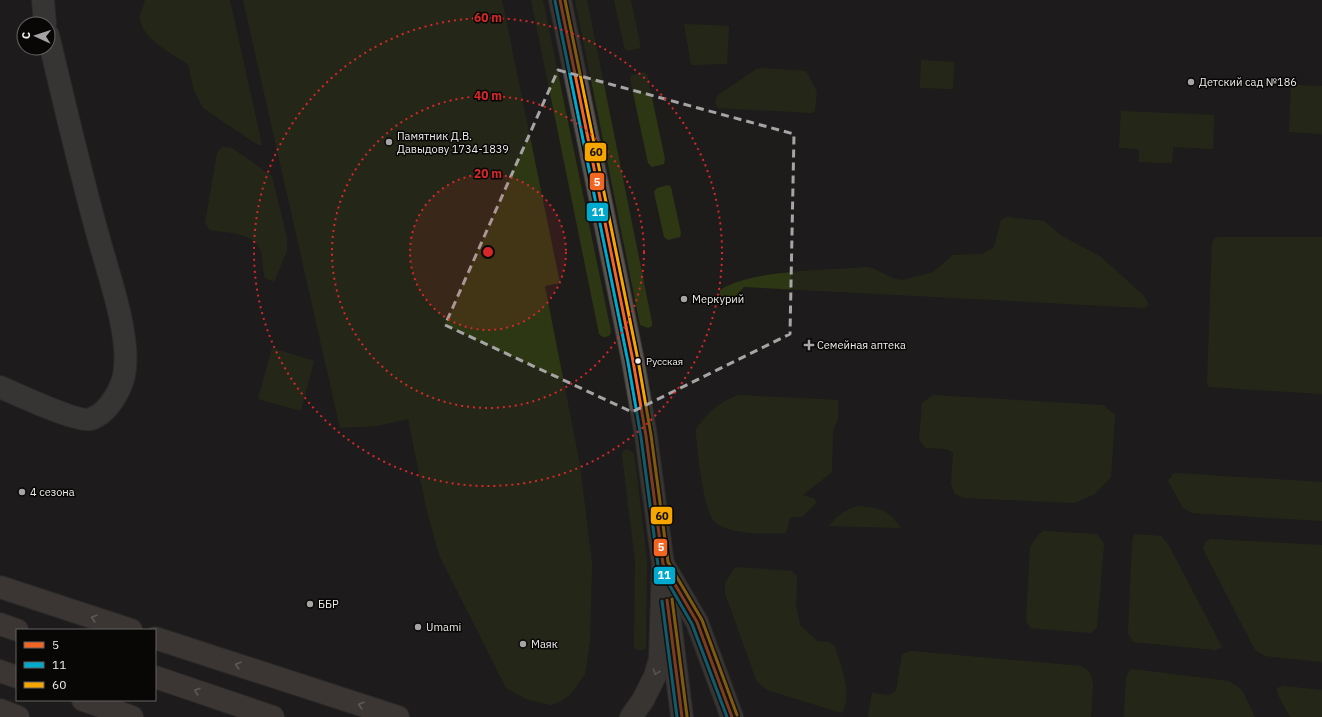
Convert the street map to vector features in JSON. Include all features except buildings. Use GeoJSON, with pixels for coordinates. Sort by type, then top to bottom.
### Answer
{"type":"FeatureCollection","features":[{"type":"Feature","properties":{"kind":"highway"},"geometry":{"type":"LineString","coordinates":[[0,587],[128,629]]}},
{"type":"Feature","properties":{"kind":"highway"},"geometry":{"type":"LineString","coordinates":[[0,624],[16,630]]}},
{"type":"Feature","properties":{"kind":"highway"},"geometry":{"type":"LineString","coordinates":[[156,638],[398,717]]}},
{"type":"Feature","properties":{"kind":"highway"},"geometry":{"type":"LineString","coordinates":[[0,671],[16,677]]}},
{"type":"Feature","properties":{"kind":"highway"},"geometry":{"type":"LineString","coordinates":[[156,677],[273,717]]}},
{"type":"Feature","properties":{"kind":"highway"},"geometry":{"type":"LineString","coordinates":[[86,701],[132,717]]}},
{"type":"Feature","properties":{"kind":"highway"},"geometry":{"type":"LineString","coordinates":[[0,710],[18,717]]}},
{"type":"Feature","properties":{"kind":"main road"},"geometry":{"type":"LineString","coordinates":[[560,0],[633,361],[646,436],[682,717]]}},
{"type":"Feature","properties":{"kind":"main road"},"geometry":{"type":"LineString","coordinates":[[631,717],[643,700],[660,659],[663,564]]}},
{"type":"Feature","properties":{"kind":"main road"},"geometry":{"type":"LineString","coordinates":[[663,564],[697,622],[732,717]]}},
{"type":"Feature","properties":{"kind":"street"},"geometry":{"type":"LineString","coordinates":[[43,0],[44,16]]}},
{"type":"Feature","properties":{"kind":"street"},"geometry":{"type":"LineString","coordinates":[[0,387],[68,414],[85,419],[91,419],[113,401],[120,388],[125,370],[126,351],[118,312],[53,56]]}},
{"type":"Feature","properties":{"kind":"highlighted area"},"geometry":{"type":"Polygon","coordinates":[[[558,70],[794,134],[790,334],[632,412],[445,325],[558,70]]]}},
{"type":"Feature","properties":{"kind":"green space"},"geometry":{"type":"Polygon","coordinates":[[[145,0],[230,0],[262,145],[258,145],[203,108],[194,90],[188,64],[159,45],[146,32],[142,25],[140,16],[145,0]]]}},
{"type":"Feature","properties":{"kind":"green space"},"geometry":{"type":"Polygon","coordinates":[[[243,0],[502,0],[560,283],[545,286],[580,465],[592,564],[590,642],[585,674],[571,694],[561,701],[551,705],[526,699],[506,688],[439,555],[426,507],[408,419],[377,426],[340,428],[243,0]]]}},
{"type":"Feature","properties":{"kind":"green space"},"geometry":{"type":"Polygon","coordinates":[[[531,0],[543,0],[611,331],[610,335],[605,337],[599,334],[531,0]]]}},
{"type":"Feature","properties":{"kind":"green space"},"geometry":{"type":"Polygon","coordinates":[[[575,0],[587,0],[652,322],[652,326],[648,328],[640,325],[575,0]]]}},
{"type":"Feature","properties":{"kind":"green space"},"geometry":{"type":"Polygon","coordinates":[[[614,0],[631,0],[640,48],[627,51],[624,47],[614,0]]]}},
{"type":"Feature","properties":{"kind":"green space"},"geometry":{"type":"Polygon","coordinates":[[[684,24],[729,26],[727,64],[691,65],[684,24]]]}},
{"type":"Feature","properties":{"kind":"green space"},"geometry":{"type":"Polygon","coordinates":[[[921,60],[954,62],[953,89],[920,88],[921,60]]]}},
{"type":"Feature","properties":{"kind":"green space"},"geometry":{"type":"Polygon","coordinates":[[[761,68],[806,71],[817,92],[815,111],[812,113],[718,108],[715,102],[718,95],[755,70],[761,68]]]}},
{"type":"Feature","properties":{"kind":"green space"},"geometry":{"type":"Polygon","coordinates":[[[643,72],[647,74],[665,159],[664,164],[652,167],[648,163],[630,79],[632,75],[643,72]]]}},
{"type":"Feature","properties":{"kind":"green space"},"geometry":{"type":"Polygon","coordinates":[[[1291,85],[1322,86],[1322,134],[1289,132],[1291,85]]]}},
{"type":"Feature","properties":{"kind":"green space"},"geometry":{"type":"Polygon","coordinates":[[[1121,111],[1214,115],[1213,149],[1173,147],[1172,163],[1139,162],[1139,149],[1119,148],[1121,111]]]}},
{"type":"Feature","properties":{"kind":"green space"},"geometry":{"type":"Polygon","coordinates":[[[222,147],[232,148],[272,176],[287,238],[287,251],[274,282],[265,278],[262,256],[259,248],[254,242],[248,237],[241,235],[210,230],[205,223],[217,153],[222,147]]]}},
{"type":"Feature","properties":{"kind":"green space"},"geometry":{"type":"Polygon","coordinates":[[[668,185],[671,187],[681,233],[680,237],[668,240],[664,237],[654,192],[657,188],[668,185]]]}},
{"type":"Feature","properties":{"kind":"green space"},"geometry":{"type":"Polygon","coordinates":[[[1007,217],[1044,221],[1062,236],[1101,257],[1143,295],[1149,304],[1145,308],[744,287],[732,300],[723,301],[720,297],[720,290],[734,283],[751,278],[790,272],[865,267],[872,268],[895,279],[903,280],[933,272],[953,255],[983,254],[994,247],[1001,220],[1007,217]]]}},
{"type":"Feature","properties":{"kind":"green space"},"geometry":{"type":"Polygon","coordinates":[[[1322,237],[1322,394],[1209,387],[1207,383],[1212,244],[1214,238],[1322,237]]]}},
{"type":"Feature","properties":{"kind":"green space"},"geometry":{"type":"Polygon","coordinates":[[[272,348],[314,361],[301,411],[258,399],[272,348]]]}},
{"type":"Feature","properties":{"kind":"green space"},"geometry":{"type":"Polygon","coordinates":[[[739,395],[838,400],[838,419],[833,431],[832,472],[803,495],[815,499],[816,503],[802,517],[791,517],[785,533],[768,534],[736,531],[719,525],[713,520],[710,514],[701,477],[696,429],[714,409],[725,401],[739,395]]]}},
{"type":"Feature","properties":{"kind":"green space"},"geometry":{"type":"Polygon","coordinates":[[[933,395],[1103,405],[1115,415],[1111,477],[1095,494],[1074,503],[964,498],[955,494],[951,485],[953,453],[947,449],[926,448],[919,440],[922,403],[933,395]]]}},
{"type":"Feature","properties":{"kind":"green space"},"geometry":{"type":"Polygon","coordinates":[[[627,449],[634,453],[647,559],[646,645],[645,649],[640,650],[634,647],[635,561],[622,455],[623,451],[627,449]]]}},
{"type":"Feature","properties":{"kind":"green space"},"geometry":{"type":"Polygon","coordinates":[[[1174,473],[1322,482],[1322,521],[1192,513],[1183,508],[1168,481],[1174,473]]]}},
{"type":"Feature","properties":{"kind":"green space"},"geometry":{"type":"Polygon","coordinates":[[[858,506],[878,509],[887,513],[901,528],[829,526],[842,513],[858,506]]]}},
{"type":"Feature","properties":{"kind":"green space"},"geometry":{"type":"Polygon","coordinates":[[[1044,531],[1097,534],[1104,544],[1097,627],[1091,633],[1030,628],[1026,621],[1030,547],[1039,534],[1044,531]]]}},
{"type":"Feature","properties":{"kind":"green space"},"geometry":{"type":"Polygon","coordinates":[[[1134,534],[1161,536],[1168,544],[1222,647],[1216,650],[1133,642],[1128,633],[1132,543],[1134,534]]]}},
{"type":"Feature","properties":{"kind":"green space"},"geometry":{"type":"Polygon","coordinates":[[[1211,539],[1322,545],[1322,662],[1265,656],[1255,650],[1203,549],[1206,541],[1211,539]]]}},
{"type":"Feature","properties":{"kind":"green space"},"geometry":{"type":"Polygon","coordinates":[[[735,567],[792,571],[797,576],[796,606],[800,625],[817,641],[829,642],[835,647],[843,672],[846,688],[845,705],[842,713],[767,690],[757,682],[725,593],[725,583],[735,567]]]}},
{"type":"Feature","properties":{"kind":"green space"},"geometry":{"type":"Polygon","coordinates":[[[911,651],[1081,666],[1090,672],[1093,684],[1091,717],[868,717],[872,693],[889,695],[896,691],[902,654],[911,651]]]}},
{"type":"Feature","properties":{"kind":"green space"},"geometry":{"type":"Polygon","coordinates":[[[1131,669],[1229,681],[1242,690],[1255,717],[1124,717],[1126,677],[1131,669]]]}},
{"type":"Feature","properties":{"kind":"green space"},"geometry":{"type":"Polygon","coordinates":[[[1283,686],[1322,690],[1322,717],[1290,717],[1278,695],[1277,688],[1283,686]]]}},
{"type":"Feature","properties":{"kind":"transit line","name":"5"},"geometry":{"type":"LineString","coordinates":[[560,0],[633,361],[646,436],[663,564],[697,622],[732,717]]}},
{"type":"Feature","properties":{"kind":"transit line","name":"60"},"geometry":{"type":"LineString","coordinates":[[565,0],[638,360],[651,435],[668,562],[702,620],[737,715]]}},
{"type":"Feature","properties":{"kind":"transit line","name":"11"},"geometry":{"type":"LineString","coordinates":[[555,1],[628,362],[641,437],[658,565],[692,624],[727,717]]}},
{"type":"Feature","properties":{"kind":"transit line","name":"60"},"geometry":{"type":"LineString","coordinates":[[672,599],[687,716]]}},
{"type":"Feature","properties":{"kind":"transit line","name":"5"},"geometry":{"type":"LineString","coordinates":[[667,600],[682,717]]}},
{"type":"Feature","properties":{"kind":"transit line","name":"11"},"geometry":{"type":"LineString","coordinates":[[662,601],[677,717]]}},
{"type":"Feature","properties":{"kind":"place","name":"Детский сад №186"},"geometry":{"type":"Point","coordinates":[1191,82]}},
{"type":"Feature","properties":{"kind":"place","name":"Памятник Д.В. Давыдову 1734-1839"},"geometry":{"type":"Point","coordinates":[389,142]}},
{"type":"Feature","properties":{"kind":"place","name":"Меркурий"},"geometry":{"type":"Point","coordinates":[684,299]}},
{"type":"Feature","properties":{"kind":"place","name":"Семейная аптека"},"geometry":{"type":"Point","coordinates":[809,345]}},
{"type":"Feature","properties":{"kind":"place","name":"Русская"},"geometry":{"type":"Point","coordinates":[638,361]}},
{"type":"Feature","properties":{"kind":"place","name":"4 сезона"},"geometry":{"type":"Point","coordinates":[22,492]}},
{"type":"Feature","properties":{"kind":"place","name":"ББР"},"geometry":{"type":"Point","coordinates":[310,604]}},
{"type":"Feature","properties":{"kind":"place","name":"Umami"},"geometry":{"type":"Point","coordinates":[418,627]}},
{"type":"Feature","properties":{"kind":"place","name":"Маяк"},"geometry":{"type":"Point","coordinates":[523,644]}}]}
